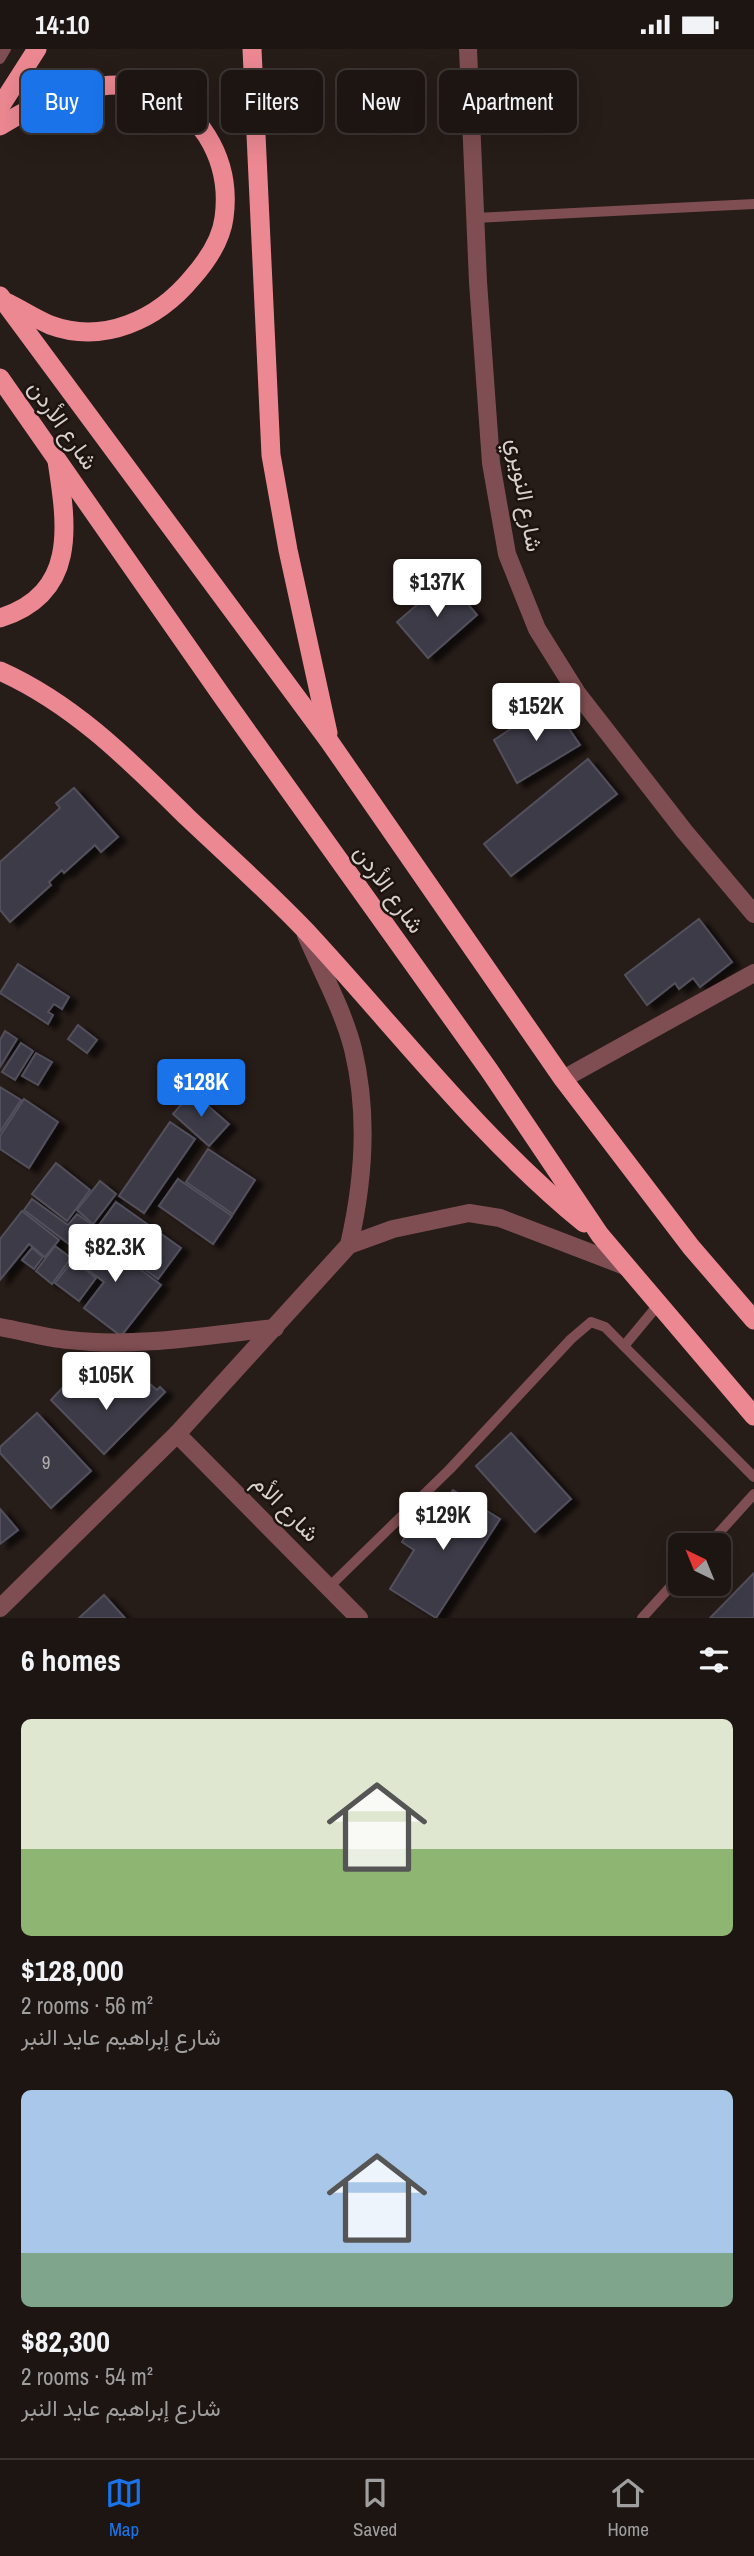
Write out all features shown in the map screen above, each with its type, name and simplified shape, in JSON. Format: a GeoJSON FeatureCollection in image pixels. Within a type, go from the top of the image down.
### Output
{"type":"FeatureCollection","features":[{"type":"Feature","properties":{"kind":"highway"},"geometry":{"type":"LineString","coordinates":[[0,107],[37,49]]}},
{"type":"Feature","properties":{"kind":"highway"},"geometry":{"type":"LineString","coordinates":[[252,49],[271,456],[329,741]]}},
{"type":"Feature","properties":{"kind":"highway"},"geometry":{"type":"LineString","coordinates":[[0,126],[55,96],[114,85],[147,88],[174,101],[199,124],[215,149],[225,197],[220,232],[202,267],[178,296],[145,319],[108,330],[69,330],[50,325],[1,298]]}},
{"type":"Feature","properties":{"kind":"highway","name":"شارع الأردن"},"geometry":{"type":"LineString","coordinates":[[1,298],[329,741],[563,1079],[691,1247],[754,1320]]}},
{"type":"Feature","properties":{"kind":"highway","name":"شارع الأردن"},"geometry":{"type":"LineString","coordinates":[[0,378],[224,699],[489,1070],[600,1235],[754,1416]]}},
{"type":"Feature","properties":{"kind":"highway"},"geometry":{"type":"LineString","coordinates":[[0,618],[34,602],[52,583],[62,559],[64,507],[56,457]]}},
{"type":"Feature","properties":{"kind":"highway"},"geometry":{"type":"LineString","coordinates":[[0,671],[66,708],[99,733],[303,929],[506,1153],[543,1189],[600,1235]]}},
{"type":"Feature","properties":{"kind":"street","name":"شارع النويري"},"geometry":{"type":"LineString","coordinates":[[468,49],[475,218],[491,463],[507,555],[537,629],[577,693],[685,832],[754,914]]}},
{"type":"Feature","properties":{"kind":"street"},"geometry":{"type":"LineString","coordinates":[[303,929],[353,1048],[363,1104],[364,1162],[349,1245]]}},
{"type":"Feature","properties":{"kind":"street"},"geometry":{"type":"LineString","coordinates":[[563,1079],[754,973]]}},
{"type":"Feature","properties":{"kind":"street"},"geometry":{"type":"LineString","coordinates":[[0,1608],[177,1434],[349,1245],[393,1229],[469,1213],[500,1218],[625,1266]]}},
{"type":"Feature","properties":{"kind":"street"},"geometry":{"type":"LineString","coordinates":[[0,1327],[70,1341],[104,1342],[178,1339],[275,1328]]}},
{"type":"Feature","properties":{"kind":"street","name":"شارع الأم"},"geometry":{"type":"LineString","coordinates":[[177,1434],[359,1618]]}},
{"type":"Feature","properties":{"kind":"lane"},"geometry":{"type":"LineString","coordinates":[[0,59],[6,49]]}},
{"type":"Feature","properties":{"kind":"lane"},"geometry":{"type":"LineString","coordinates":[[475,218],[754,204]]}},
{"type":"Feature","properties":{"kind":"lane"},"geometry":{"type":"LineString","coordinates":[[624,1346],[658,1305]]}},
{"type":"Feature","properties":{"kind":"lane"},"geometry":{"type":"LineString","coordinates":[[329,1587],[450,1469],[591,1322],[605,1327],[754,1477]]}},
{"type":"Feature","properties":{"kind":"lane"},"geometry":{"type":"LineString","coordinates":[[719,1533],[754,1494]]}},
{"type":"Feature","properties":{"kind":"lane"},"geometry":{"type":"LineString","coordinates":[[642,1618],[668,1589]]}},
{"type":"Feature","properties":{"kind":"building"},"geometry":{"type":"Polygon","coordinates":[[[447,579],[477,615],[428,658],[397,622],[447,579]]]}},
{"type":"Feature","properties":{"kind":"building"},"geometry":{"type":"Polygon","coordinates":[[[551,702],[580,745],[517,783],[494,740],[551,702]]]}},
{"type":"Feature","properties":{"kind":"building"},"geometry":{"type":"Polygon","coordinates":[[[588,759],[617,794],[511,876],[484,844],[588,759]]]}},
{"type":"Feature","properties":{"kind":"building"},"geometry":{"type":"Polygon","coordinates":[[[74,788],[118,837],[101,852],[95,845],[64,873],[62,870],[49,882],[51,885],[10,922],[0,910],[0,862],[60,808],[56,803],[74,788]]]}},
{"type":"Feature","properties":{"kind":"building"},"geometry":{"type":"Polygon","coordinates":[[[699,919],[732,962],[700,987],[693,978],[679,989],[675,983],[647,1005],[625,975],[699,919]]]}},
{"type":"Feature","properties":{"kind":"building"},"geometry":{"type":"Polygon","coordinates":[[[18,964],[69,997],[62,1009],[54,1004],[48,1012],[53,1015],[48,1024],[0,993],[18,964]]]}},
{"type":"Feature","properties":{"kind":"building"},"geometry":{"type":"Polygon","coordinates":[[[78,1025],[97,1040],[87,1053],[68,1039],[78,1025]]]}},
{"type":"Feature","properties":{"kind":"building"},"geometry":{"type":"Polygon","coordinates":[[[5,1031],[17,1039],[0,1067],[0,1040],[5,1031]]]}},
{"type":"Feature","properties":{"kind":"building"},"geometry":{"type":"Polygon","coordinates":[[[21,1043],[33,1051],[15,1080],[2,1072],[21,1043]]]}},
{"type":"Feature","properties":{"kind":"building"},"geometry":{"type":"Polygon","coordinates":[[[36,1053],[52,1062],[38,1085],[22,1076],[36,1053]]]}},
{"type":"Feature","properties":{"kind":"building"},"geometry":{"type":"Polygon","coordinates":[[[0,1087],[21,1100],[0,1132],[0,1087]]]}},
{"type":"Feature","properties":{"kind":"building"},"geometry":{"type":"Polygon","coordinates":[[[192,1092],[229,1124],[209,1146],[173,1114],[192,1092]]]}},
{"type":"Feature","properties":{"kind":"building"},"geometry":{"type":"Polygon","coordinates":[[[24,1099],[58,1122],[29,1168],[0,1149],[0,1136],[24,1099]]]}},
{"type":"Feature","properties":{"kind":"building"},"geometry":{"type":"Polygon","coordinates":[[[170,1122],[195,1139],[144,1213],[119,1196],[170,1122]]]}},
{"type":"Feature","properties":{"kind":"building"},"geometry":{"type":"Polygon","coordinates":[[[208,1149],[255,1180],[233,1214],[186,1182],[208,1149]]]}},
{"type":"Feature","properties":{"kind":"building"},"geometry":{"type":"Polygon","coordinates":[[[56,1163],[90,1190],[67,1221],[32,1194],[56,1163]]]}},
{"type":"Feature","properties":{"kind":"building"},"geometry":{"type":"Polygon","coordinates":[[[178,1179],[232,1216],[213,1244],[159,1206],[178,1179]]]}},
{"type":"Feature","properties":{"kind":"building"},"geometry":{"type":"Polygon","coordinates":[[[100,1181],[116,1194],[93,1224],[77,1210],[100,1181]]]}},
{"type":"Feature","properties":{"kind":"building"},"geometry":{"type":"Polygon","coordinates":[[[32,1199],[68,1225],[77,1214],[91,1224],[73,1247],[24,1210],[32,1199]]]}},
{"type":"Feature","properties":{"kind":"building"},"geometry":{"type":"Polygon","coordinates":[[[116,1202],[181,1248],[158,1279],[94,1232],[116,1202]]]}},
{"type":"Feature","properties":{"kind":"building"},"geometry":{"type":"Polygon","coordinates":[[[22,1211],[59,1240],[45,1257],[29,1244],[0,1280],[0,1239],[22,1211]]]}},
{"type":"Feature","properties":{"kind":"building"},"geometry":{"type":"Polygon","coordinates":[[[90,1231],[161,1285],[121,1336],[84,1308],[104,1282],[71,1257],[90,1231]]]}},
{"type":"Feature","properties":{"kind":"building"},"geometry":{"type":"Polygon","coordinates":[[[55,1246],[71,1258],[52,1284],[36,1271],[55,1246]]]}},
{"type":"Feature","properties":{"kind":"building"},"geometry":{"type":"Polygon","coordinates":[[[32,1248],[43,1257],[34,1269],[22,1260],[32,1248]]]}},
{"type":"Feature","properties":{"kind":"building"},"geometry":{"type":"Polygon","coordinates":[[[73,1260],[96,1278],[79,1301],[55,1283],[73,1260]]]}},
{"type":"Feature","properties":{"kind":"building"},"geometry":{"type":"Polygon","coordinates":[[[66,1384],[75,1393],[80,1389],[86,1395],[92,1389],[100,1397],[107,1390],[111,1395],[119,1388],[123,1392],[128,1387],[133,1392],[139,1386],[144,1390],[150,1384],[165,1392],[104,1454],[51,1400],[66,1384]]]}},
{"type":"Feature","properties":{"kind":"building"},"geometry":{"type":"Polygon","coordinates":[[[37,1413],[91,1471],[51,1508],[0,1453],[0,1447],[37,1413]]]}},
{"type":"Feature","properties":{"kind":"building"},"geometry":{"type":"Polygon","coordinates":[[[511,1433],[571,1499],[535,1532],[476,1466],[511,1433]]]}},
{"type":"Feature","properties":{"kind":"building"},"geometry":{"type":"Polygon","coordinates":[[[453,1490],[500,1519],[436,1618],[390,1589],[414,1550],[402,1542],[418,1516],[431,1524],[453,1490]]]}},
{"type":"Feature","properties":{"kind":"building"},"geometry":{"type":"Polygon","coordinates":[[[0,1509],[18,1530],[0,1544],[0,1509]]]}},
{"type":"Feature","properties":{"kind":"building"},"geometry":{"type":"Polygon","coordinates":[[[754,1573],[754,1618],[710,1618],[732,1596],[754,1573]]]}},
{"type":"Feature","properties":{"kind":"building"},"geometry":{"type":"Polygon","coordinates":[[[104,1595],[125,1618],[79,1618],[104,1595]]]}}]}
